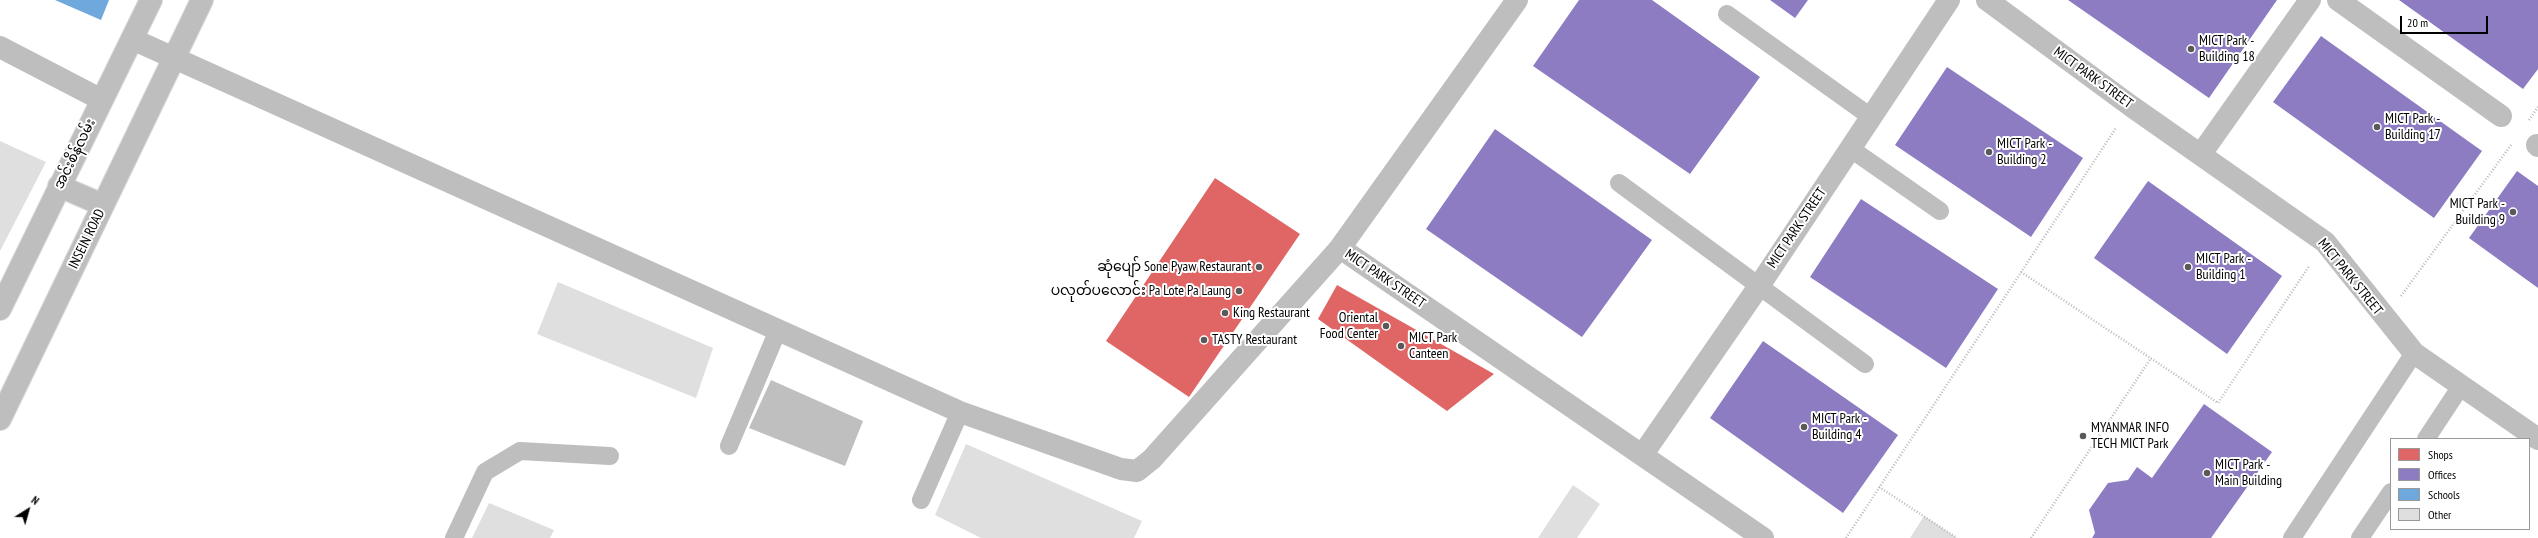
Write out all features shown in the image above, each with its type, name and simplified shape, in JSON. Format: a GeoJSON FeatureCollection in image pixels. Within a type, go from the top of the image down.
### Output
{"type":"FeatureCollection","features":[{"type":"Feature","properties":{"kind":"street","name":"အင်းစိန်လမ်း"},"geometry":{"type":"LineString","coordinates":[[0,309],[151,0]]}},
{"type":"Feature","properties":{"kind":"street","name":"INSEIN ROAD"},"geometry":{"type":"LineString","coordinates":[[0,419],[202,0]]}},
{"type":"Feature","properties":{"kind":"street"},"geometry":{"type":"LineString","coordinates":[[1340,248],[1517,0]]}},
{"type":"Feature","properties":{"kind":"street","name":"MICT PARK STREET"},"geometry":{"type":"LineString","coordinates":[[1643,454],[1759,286],[1949,0]]}},
{"type":"Feature","properties":{"kind":"street","name":"MICT PARK STREET"},"geometry":{"type":"LineString","coordinates":[[1988,0],[2131,106],[2325,242],[2384,318],[2414,353],[2538,438]]}},
{"type":"Feature","properties":{"kind":"street"},"geometry":{"type":"LineString","coordinates":[[2201,154],[2310,0]]}},
{"type":"Feature","properties":{"kind":"street"},"geometry":{"type":"LineString","coordinates":[[2338,0],[2501,116]]}},
{"type":"Feature","properties":{"kind":"street","name":"MICT PARK STREET"},"geometry":{"type":"LineString","coordinates":[[132,39],[173,59],[960,412],[1121,469],[1137,471],[1152,459],[1340,248],[1643,454],[1763,538]]}},
{"type":"Feature","properties":{"kind":"street"},"geometry":{"type":"LineString","coordinates":[[0,47],[102,100]]}},
{"type":"Feature","properties":{"kind":"street"},"geometry":{"type":"LineString","coordinates":[[59,186],[103,205]]}},
{"type":"Feature","properties":{"kind":"lane"},"geometry":{"type":"LineString","coordinates":[[1727,14],[1871,117]]}},
{"type":"Feature","properties":{"kind":"lane"},"geometry":{"type":"LineString","coordinates":[[1851,148],[1940,211]]}},
{"type":"Feature","properties":{"kind":"lane"},"geometry":{"type":"LineString","coordinates":[[1619,183],[1865,364]]}},
{"type":"Feature","properties":{"kind":"lane"},"geometry":{"type":"LineString","coordinates":[[729,446],[778,330]]}},
{"type":"Feature","properties":{"kind":"lane"},"geometry":{"type":"LineString","coordinates":[[2292,538],[2414,353]]}},
{"type":"Feature","properties":{"kind":"lane"},"geometry":{"type":"LineString","coordinates":[[2427,438],[2461,386]]}},
{"type":"Feature","properties":{"kind":"lane"},"geometry":{"type":"LineString","coordinates":[[921,500],[960,412]]}},
{"type":"Feature","properties":{"kind":"lane"},"geometry":{"type":"LineString","coordinates":[[454,538],[485,472],[520,451],[610,456]]}},
{"type":"Feature","properties":{"kind":"lane"},"geometry":{"type":"LineString","coordinates":[[2360,538],[2390,493]]}},
{"type":"Feature","properties":{"kind":"path"},"geometry":{"type":"LineString","coordinates":[[1846,538],[2131,106]]}},
{"type":"Feature","properties":{"kind":"path"},"geometry":{"type":"LineString","coordinates":[[2524,126],[2538,107]]}},
{"type":"Feature","properties":{"kind":"path"},"geometry":{"type":"LineString","coordinates":[[2384,318],[2515,139]]}},
{"type":"Feature","properties":{"kind":"path"},"geometry":{"type":"LineString","coordinates":[[2022,272],[2218,403],[2325,242]]}},
{"type":"Feature","properties":{"kind":"path"},"geometry":{"type":"LineString","coordinates":[[2031,538],[2151,358]]}},
{"type":"Feature","properties":{"kind":"path"},"geometry":{"type":"LineString","coordinates":[[1879,487],[1957,538]]}},
{"type":"Feature","properties":{"kind":"shaded area"},"geometry":{"type":"Polygon","coordinates":[[[771,380],[863,421],[845,466],[749,428],[771,380]]]}},
{"type":"Feature","properties":{"kind":"building: Shops"},"geometry":{"type":"Polygon","coordinates":[[[1215,178],[1300,234],[1189,397],[1106,341],[1215,178]]]}},
{"type":"Feature","properties":{"kind":"building: Shops","name":"MICT Park Canteen"},"geometry":{"type":"Polygon","coordinates":[[[1337,285],[1494,374],[1447,411],[1318,319],[1337,285]]]}},
{"type":"Feature","properties":{"kind":"building: Offices"},"geometry":{"type":"Polygon","coordinates":[[[1579,0],[1652,0],[1760,77],[1690,174],[1533,66],[1579,0]]]}},
{"type":"Feature","properties":{"kind":"building: Offices"},"geometry":{"type":"Polygon","coordinates":[[[1770,0],[1808,0],[1795,18],[1770,0]]]}},
{"type":"Feature","properties":{"kind":"building: Offices","name":"MICT Park - Building 18"},"geometry":{"type":"Polygon","coordinates":[[[2068,0],[2277,0],[2209,98],[2068,0]]]}},
{"type":"Feature","properties":{"kind":"building: Offices"},"geometry":{"type":"Polygon","coordinates":[[[2399,0],[2538,0],[2538,69],[2523,89],[2399,0]]]}},
{"type":"Feature","properties":{"kind":"building: Offices","name":"MICT Park - Building 17"},"geometry":{"type":"Polygon","coordinates":[[[2321,36],[2482,151],[2434,218],[2273,102],[2321,36]]]}},
{"type":"Feature","properties":{"kind":"building: Offices","name":"MICT Park - Building 2"},"geometry":{"type":"Polygon","coordinates":[[[1947,67],[2083,158],[2031,237],[1895,145],[1947,67]]]}},
{"type":"Feature","properties":{"kind":"building: Offices"},"geometry":{"type":"Polygon","coordinates":[[[1495,129],[1652,240],[1582,337],[1426,229],[1495,129]]]}},
{"type":"Feature","properties":{"kind":"building: Offices","name":"MICT Park - Building 9"},"geometry":{"type":"Polygon","coordinates":[[[2517,171],[2538,186],[2538,288],[2469,238],[2517,171]]]}},
{"type":"Feature","properties":{"kind":"building: Offices","name":"MICT Park - Building 1"},"geometry":{"type":"Polygon","coordinates":[[[2148,181],[2282,276],[2227,354],[2094,258],[2148,181]]]}},
{"type":"Feature","properties":{"kind":"building: Offices"},"geometry":{"type":"Polygon","coordinates":[[[1861,199],[1998,289],[1946,368],[1810,277],[1861,199]]]}},
{"type":"Feature","properties":{"kind":"building: Offices","name":"MICT Park - Building 4"},"geometry":{"type":"Polygon","coordinates":[[[1763,341],[1898,435],[1843,513],[1710,418],[1763,341]]]}},
{"type":"Feature","properties":{"kind":"building: Offices","name":"MICT Park - Main Building"},"geometry":{"type":"Polygon","coordinates":[[[2204,404],[2272,452],[2211,538],[2092,538],[2095,533],[2089,510],[2108,483],[2128,480],[2137,467],[2152,478],[2204,404]]]}},
{"type":"Feature","properties":{"kind":"building: Schools"},"geometry":{"type":"Polygon","coordinates":[[[55,0],[109,0],[101,20],[55,0]]]}},
{"type":"Feature","properties":{"kind":"building: Other"},"geometry":{"type":"Polygon","coordinates":[[[0,141],[46,162],[0,251],[0,141]]]}},
{"type":"Feature","properties":{"kind":"building: Other"},"geometry":{"type":"Polygon","coordinates":[[[558,282],[713,348],[696,398],[537,334],[558,282]]]}},
{"type":"Feature","properties":{"kind":"building: Other"},"geometry":{"type":"Polygon","coordinates":[[[966,444],[1142,521],[1134,538],[981,538],[935,515],[966,444]]]}},
{"type":"Feature","properties":{"kind":"building: Other"},"geometry":{"type":"Polygon","coordinates":[[[1573,485],[1600,504],[1577,538],[1538,538],[1573,485]]]}},
{"type":"Feature","properties":{"kind":"building: Other"},"geometry":{"type":"Polygon","coordinates":[[[489,503],[554,530],[550,538],[472,538],[489,503]]]}},
{"type":"Feature","properties":{"kind":"building: Other"},"geometry":{"type":"Polygon","coordinates":[[[1924,516],[1957,538],[1910,538],[1924,516]]]}},
{"type":"Feature","properties":{"kind":"place","name":"MICT Park - Building 18"},"geometry":{"type":"Point","coordinates":[2191,49]}},
{"type":"Feature","properties":{"kind":"place","name":"MICT Park - Building 17"},"geometry":{"type":"Point","coordinates":[2377,127]}},
{"type":"Feature","properties":{"kind":"place","name":"MICT Park - Building 2"},"geometry":{"type":"Point","coordinates":[1989,152]}},
{"type":"Feature","properties":{"kind":"place","name":"MICT Park - Building 9"},"geometry":{"type":"Point","coordinates":[2513,212]}},
{"type":"Feature","properties":{"kind":"place","name":"ဆုံပျော် Sone Pyaw Restaurant"},"geometry":{"type":"Point","coordinates":[1259,267]}},
{"type":"Feature","properties":{"kind":"place","name":"MICT Park - Building 1"},"geometry":{"type":"Point","coordinates":[2188,267]}},
{"type":"Feature","properties":{"kind":"place","name":"ပလုတ်ပလောင်း Pa Lote Pa Laung"},"geometry":{"type":"Point","coordinates":[1239,291]}},
{"type":"Feature","properties":{"kind":"place","name":"King Restaurant"},"geometry":{"type":"Point","coordinates":[1225,313]}},
{"type":"Feature","properties":{"kind":"place","name":"Oriental Food Center"},"geometry":{"type":"Point","coordinates":[1386,326]}},
{"type":"Feature","properties":{"kind":"place","name":"TASTY Restaurant"},"geometry":{"type":"Point","coordinates":[1204,340]}},
{"type":"Feature","properties":{"kind":"place","name":"MICT Park Canteen"},"geometry":{"type":"Point","coordinates":[1401,346]}},
{"type":"Feature","properties":{"kind":"place","name":"MICT Park - Building 4"},"geometry":{"type":"Point","coordinates":[1804,427]}},
{"type":"Feature","properties":{"kind":"place","name":"MYANMAR INFO TECH MICT Park"},"geometry":{"type":"Point","coordinates":[2083,436]}},
{"type":"Feature","properties":{"kind":"place","name":"MICT Park - Main Building"},"geometry":{"type":"Point","coordinates":[2207,473]}}]}
